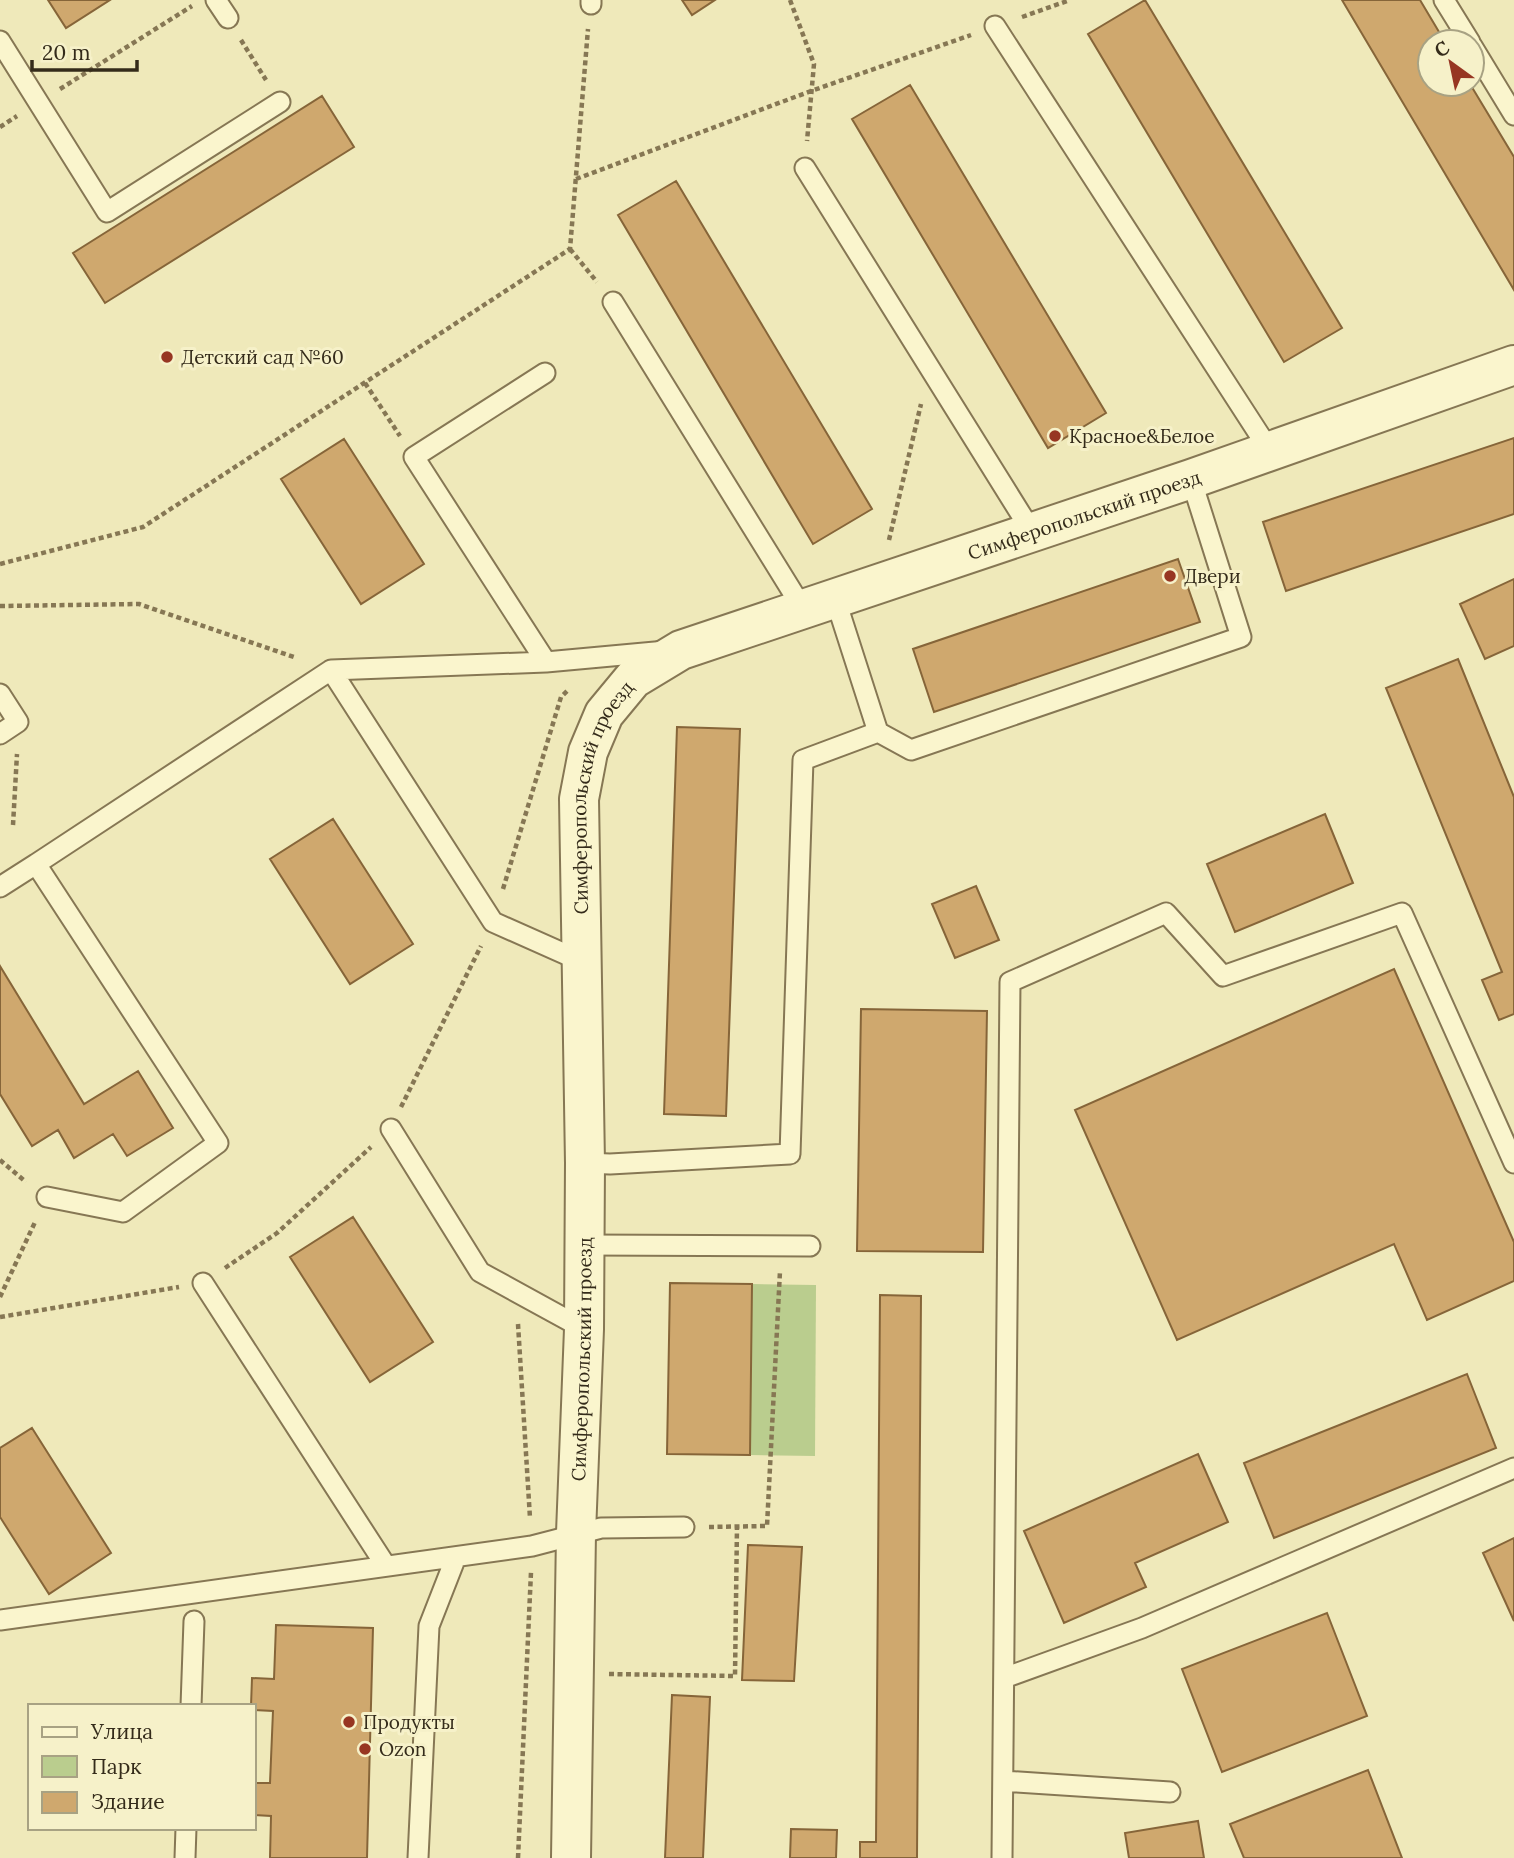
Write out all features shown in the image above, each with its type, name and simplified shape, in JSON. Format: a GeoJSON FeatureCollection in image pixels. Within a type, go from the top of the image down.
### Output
{"type":"FeatureCollection","features":[{"type":"Feature","properties":{"kind":"street","name":"Симферопольский проезд"},"geometry":{"type":"LineString","coordinates":[[571,1858],[576,1533],[585,1245],[579,799],[588,752],[604,714],[633,679],[681,650],[1191,479],[1514,365]]}},
{"type":"Feature","properties":{"kind":"lane"},"geometry":{"type":"LineString","coordinates":[[216,0],[228,18]]}},
{"type":"Feature","properties":{"kind":"lane"},"geometry":{"type":"LineString","coordinates":[[1444,0],[1461,28]]}},
{"type":"Feature","properties":{"kind":"lane"},"geometry":{"type":"LineString","coordinates":[[995,26],[1270,451]]}},
{"type":"Feature","properties":{"kind":"lane"},"geometry":{"type":"LineString","coordinates":[[0,41],[107,212],[280,102]]}},
{"type":"Feature","properties":{"kind":"lane"},"geometry":{"type":"LineString","coordinates":[[1486,69],[1514,116]]}},
{"type":"Feature","properties":{"kind":"lane"},"geometry":{"type":"LineString","coordinates":[[805,168],[1031,532]]}},
{"type":"Feature","properties":{"kind":"lane"},"geometry":{"type":"LineString","coordinates":[[613,302],[819,604],[878,732],[911,750],[1241,637],[1191,479]]}},
{"type":"Feature","properties":{"kind":"lane"},"geometry":{"type":"LineString","coordinates":[[545,373],[414,457],[546,662]]}},
{"type":"Feature","properties":{"kind":"lane"},"geometry":{"type":"LineString","coordinates":[[0,887],[331,670],[546,662],[681,650]]}},
{"type":"Feature","properties":{"kind":"lane"},"geometry":{"type":"LineString","coordinates":[[331,670],[493,922],[583,962]]}},
{"type":"Feature","properties":{"kind":"lane"},"geometry":{"type":"LineString","coordinates":[[0,694],[18,722],[0,734]]}},
{"type":"Feature","properties":{"kind":"lane"},"geometry":{"type":"LineString","coordinates":[[585,1163],[790,1154],[803,760],[878,732]]}},
{"type":"Feature","properties":{"kind":"lane"},"geometry":{"type":"LineString","coordinates":[[36,864],[218,1143],[123,1212],[47,1197]]}},
{"type":"Feature","properties":{"kind":"lane"},"geometry":{"type":"LineString","coordinates":[[1002,1858],[1010,982],[1166,914],[1223,976],[1402,913],[1514,1163]]}},
{"type":"Feature","properties":{"kind":"lane"},"geometry":{"type":"LineString","coordinates":[[391,1129],[480,1272],[584,1329]]}},
{"type":"Feature","properties":{"kind":"lane"},"geometry":{"type":"LineString","coordinates":[[585,1245],[810,1246]]}},
{"type":"Feature","properties":{"kind":"lane"},"geometry":{"type":"LineString","coordinates":[[202,1283],[386,1566]]}},
{"type":"Feature","properties":{"kind":"lane"},"geometry":{"type":"LineString","coordinates":[[1004,1678],[1142,1628],[1514,1468]]}},
{"type":"Feature","properties":{"kind":"lane"},"geometry":{"type":"LineString","coordinates":[[0,1620],[532,1546],[601,1528],[684,1527]]}},
{"type":"Feature","properties":{"kind":"lane"},"geometry":{"type":"LineString","coordinates":[[418,1858],[429,1626],[456,1557]]}},
{"type":"Feature","properties":{"kind":"lane"},"geometry":{"type":"LineString","coordinates":[[191,1704],[194,1621]]}},
{"type":"Feature","properties":{"kind":"lane"},"geometry":{"type":"LineString","coordinates":[[1003,1781],[1170,1792]]}},
{"type":"Feature","properties":{"kind":"lane"},"geometry":{"type":"LineString","coordinates":[[185,1858],[186,1830]]}},
{"type":"Feature","properties":{"kind":"path"},"geometry":{"type":"LineString","coordinates":[[0,127],[202,0]]}},
{"type":"Feature","properties":{"kind":"path"},"geometry":{"type":"LineString","coordinates":[[789,0],[814,64],[805,168]]}},
{"type":"Feature","properties":{"kind":"path"},"geometry":{"type":"LineString","coordinates":[[576,179],[811,91],[1070,0]]}},
{"type":"Feature","properties":{"kind":"path"},"geometry":{"type":"LineString","coordinates":[[591,2],[570,249],[613,302]]}},
{"type":"Feature","properties":{"kind":"path"},"geometry":{"type":"LineString","coordinates":[[228,18],[280,102]]}},
{"type":"Feature","properties":{"kind":"path"},"geometry":{"type":"LineString","coordinates":[[0,564],[143,527],[570,249]]}},
{"type":"Feature","properties":{"kind":"path"},"geometry":{"type":"LineString","coordinates":[[889,540],[930,369]]}},
{"type":"Feature","properties":{"kind":"path"},"geometry":{"type":"LineString","coordinates":[[365,383],[414,457]]}},
{"type":"Feature","properties":{"kind":"path"},"geometry":{"type":"LineString","coordinates":[[0,606],[139,604],[331,670]]}},
{"type":"Feature","properties":{"kind":"path"},"geometry":{"type":"LineString","coordinates":[[0,1317],[202,1283],[277,1233],[391,1129],[493,922],[561,697],[603,655]]}},
{"type":"Feature","properties":{"kind":"path"},"geometry":{"type":"LineString","coordinates":[[13,825],[18,722]]}},
{"type":"Feature","properties":{"kind":"path"},"geometry":{"type":"LineString","coordinates":[[0,1160],[47,1197],[0,1297]]}},
{"type":"Feature","properties":{"kind":"path"},"geometry":{"type":"LineString","coordinates":[[684,1527],[767,1526],[782,1246]]}},
{"type":"Feature","properties":{"kind":"path"},"geometry":{"type":"LineString","coordinates":[[597,1674],[735,1676],[737,1526]]}},
{"type":"Feature","properties":{"kind":"green space"},"geometry":{"type":"Polygon","coordinates":[[[752,1284],[816,1285],[815,1456],[750,1455],[752,1284]]]}},
{"type":"Feature","properties":{"kind":"building"},"geometry":{"type":"Polygon","coordinates":[[[48,0],[110,0],[66,28],[48,0]]]}},
{"type":"Feature","properties":{"kind":"building"},"geometry":{"type":"Polygon","coordinates":[[[682,0],[715,0],[692,15],[682,0]]]}},
{"type":"Feature","properties":{"kind":"building"},"geometry":{"type":"Polygon","coordinates":[[[1145,0],[1342,328],[1284,362],[1088,34],[1145,0]]]}},
{"type":"Feature","properties":{"kind":"building"},"geometry":{"type":"Polygon","coordinates":[[[1342,0],[1420,0],[1437,28],[1416,28],[1416,98],[1478,98],[1514,157],[1514,290],[1342,0]]]}},
{"type":"Feature","properties":{"kind":"building"},"geometry":{"type":"Polygon","coordinates":[[[910,85],[1106,413],[1048,448],[852,119],[910,85]]]}},
{"type":"Feature","properties":{"kind":"building"},"geometry":{"type":"Polygon","coordinates":[[[322,96],[354,147],[105,303],[73,253],[322,96]]]}},
{"type":"Feature","properties":{"kind":"building"},"geometry":{"type":"Polygon","coordinates":[[[676,181],[872,509],[813,544],[618,215],[676,181]]]}},
{"type":"Feature","properties":{"kind":"building"},"geometry":{"type":"Polygon","coordinates":[[[1514,438],[1514,514],[1286,591],[1263,522],[1514,438]]]}},
{"type":"Feature","properties":{"kind":"building"},"geometry":{"type":"Polygon","coordinates":[[[344,439],[424,564],[361,604],[281,479],[344,439]]]}},
{"type":"Feature","properties":{"kind":"building"},"geometry":{"type":"Polygon","coordinates":[[[1178,559],[1200,622],[934,712],[913,649],[1178,559]]]}},
{"type":"Feature","properties":{"kind":"building"},"geometry":{"type":"Polygon","coordinates":[[[1514,579],[1514,646],[1485,659],[1460,604],[1514,579]]]}},
{"type":"Feature","properties":{"kind":"building"},"geometry":{"type":"Polygon","coordinates":[[[1458,659],[1514,797],[1514,1014],[1499,1020],[1482,980],[1502,972],[1386,688],[1458,659]]]}},
{"type":"Feature","properties":{"kind":"building"},"geometry":{"type":"Polygon","coordinates":[[[677,727],[740,729],[726,1116],[664,1114],[677,727]]]}},
{"type":"Feature","properties":{"kind":"building"},"geometry":{"type":"Polygon","coordinates":[[[1325,814],[1353,883],[1235,932],[1207,864],[1325,814]]]}},
{"type":"Feature","properties":{"kind":"building"},"geometry":{"type":"Polygon","coordinates":[[[333,819],[413,944],[350,984],[270,859],[333,819]]]}},
{"type":"Feature","properties":{"kind":"building"},"geometry":{"type":"Polygon","coordinates":[[[976,886],[999,940],[955,958],[932,904],[976,886]]]}},
{"type":"Feature","properties":{"kind":"building"},"geometry":{"type":"Polygon","coordinates":[[[0,966],[84,1104],[138,1071],[173,1128],[127,1156],[113,1134],[74,1158],[58,1130],[32,1146],[0,1094],[0,966]]]}},
{"type":"Feature","properties":{"kind":"building"},"geometry":{"type":"Polygon","coordinates":[[[1394,969],[1514,1242],[1514,1281],[1427,1320],[1394,1244],[1177,1340],[1075,1110],[1394,969]]]}},
{"type":"Feature","properties":{"kind":"building"},"geometry":{"type":"Polygon","coordinates":[[[861,1009],[987,1011],[983,1252],[857,1251],[861,1009]]]}},
{"type":"Feature","properties":{"kind":"building"},"geometry":{"type":"Polygon","coordinates":[[[353,1217],[433,1342],[370,1382],[290,1257],[353,1217]]]}},
{"type":"Feature","properties":{"kind":"building"},"geometry":{"type":"Polygon","coordinates":[[[670,1283],[752,1284],[750,1455],[667,1454],[670,1283]]]}},
{"type":"Feature","properties":{"kind":"building"},"geometry":{"type":"Polygon","coordinates":[[[880,1295],[921,1296],[917,1858],[860,1858],[860,1842],[876,1842],[880,1295]]]}},
{"type":"Feature","properties":{"kind":"building"},"geometry":{"type":"Polygon","coordinates":[[[1467,1374],[1496,1448],[1274,1538],[1244,1463],[1467,1374]]]}},
{"type":"Feature","properties":{"kind":"building"},"geometry":{"type":"Polygon","coordinates":[[[32,1428],[111,1553],[49,1594],[0,1517],[0,1448],[32,1428]]]}},
{"type":"Feature","properties":{"kind":"building"},"geometry":{"type":"Polygon","coordinates":[[[1198,1454],[1228,1522],[1135,1563],[1146,1587],[1064,1623],[1024,1531],[1198,1454]]]}},
{"type":"Feature","properties":{"kind":"building"},"geometry":{"type":"Polygon","coordinates":[[[1514,1538],[1514,1621],[1483,1553],[1514,1538]]]}},
{"type":"Feature","properties":{"kind":"building"},"geometry":{"type":"Polygon","coordinates":[[[748,1545],[802,1547],[794,1681],[742,1680],[748,1545]]]}},
{"type":"Feature","properties":{"kind":"building"},"geometry":{"type":"Polygon","coordinates":[[[1327,1613],[1367,1716],[1222,1772],[1182,1669],[1327,1613]]]}},
{"type":"Feature","properties":{"kind":"building"},"geometry":{"type":"Polygon","coordinates":[[[276,1625],[373,1628],[367,1858],[270,1858],[271,1816],[256,1815],[256,1783],[270,1783],[273,1711],[256,1710],[256,1704],[251,1704],[252,1678],[274,1679],[276,1625]]]}},
{"type":"Feature","properties":{"kind":"building"},"geometry":{"type":"Polygon","coordinates":[[[672,1695],[710,1697],[703,1858],[665,1858],[672,1695]]]}},
{"type":"Feature","properties":{"kind":"building"},"geometry":{"type":"Polygon","coordinates":[[[1368,1770],[1402,1858],[1244,1858],[1230,1824],[1368,1770]]]}},
{"type":"Feature","properties":{"kind":"building"},"geometry":{"type":"Polygon","coordinates":[[[1198,1821],[1204,1858],[1129,1858],[1125,1833],[1198,1821]]]}},
{"type":"Feature","properties":{"kind":"building"},"geometry":{"type":"Polygon","coordinates":[[[791,1829],[837,1830],[836,1858],[790,1858],[791,1829]]]}},
{"type":"Feature","properties":{"kind":"place","name":"Детский сад №60"},"geometry":{"type":"Point","coordinates":[167,357]}},
{"type":"Feature","properties":{"kind":"place","name":"Красное&Белое"},"geometry":{"type":"Point","coordinates":[1055,436]}},
{"type":"Feature","properties":{"kind":"place","name":"Двери"},"geometry":{"type":"Point","coordinates":[1170,576]}},
{"type":"Feature","properties":{"kind":"place","name":"Продукты"},"geometry":{"type":"Point","coordinates":[349,1722]}},
{"type":"Feature","properties":{"kind":"place","name":"Ozon"},"geometry":{"type":"Point","coordinates":[365,1749]}}]}
